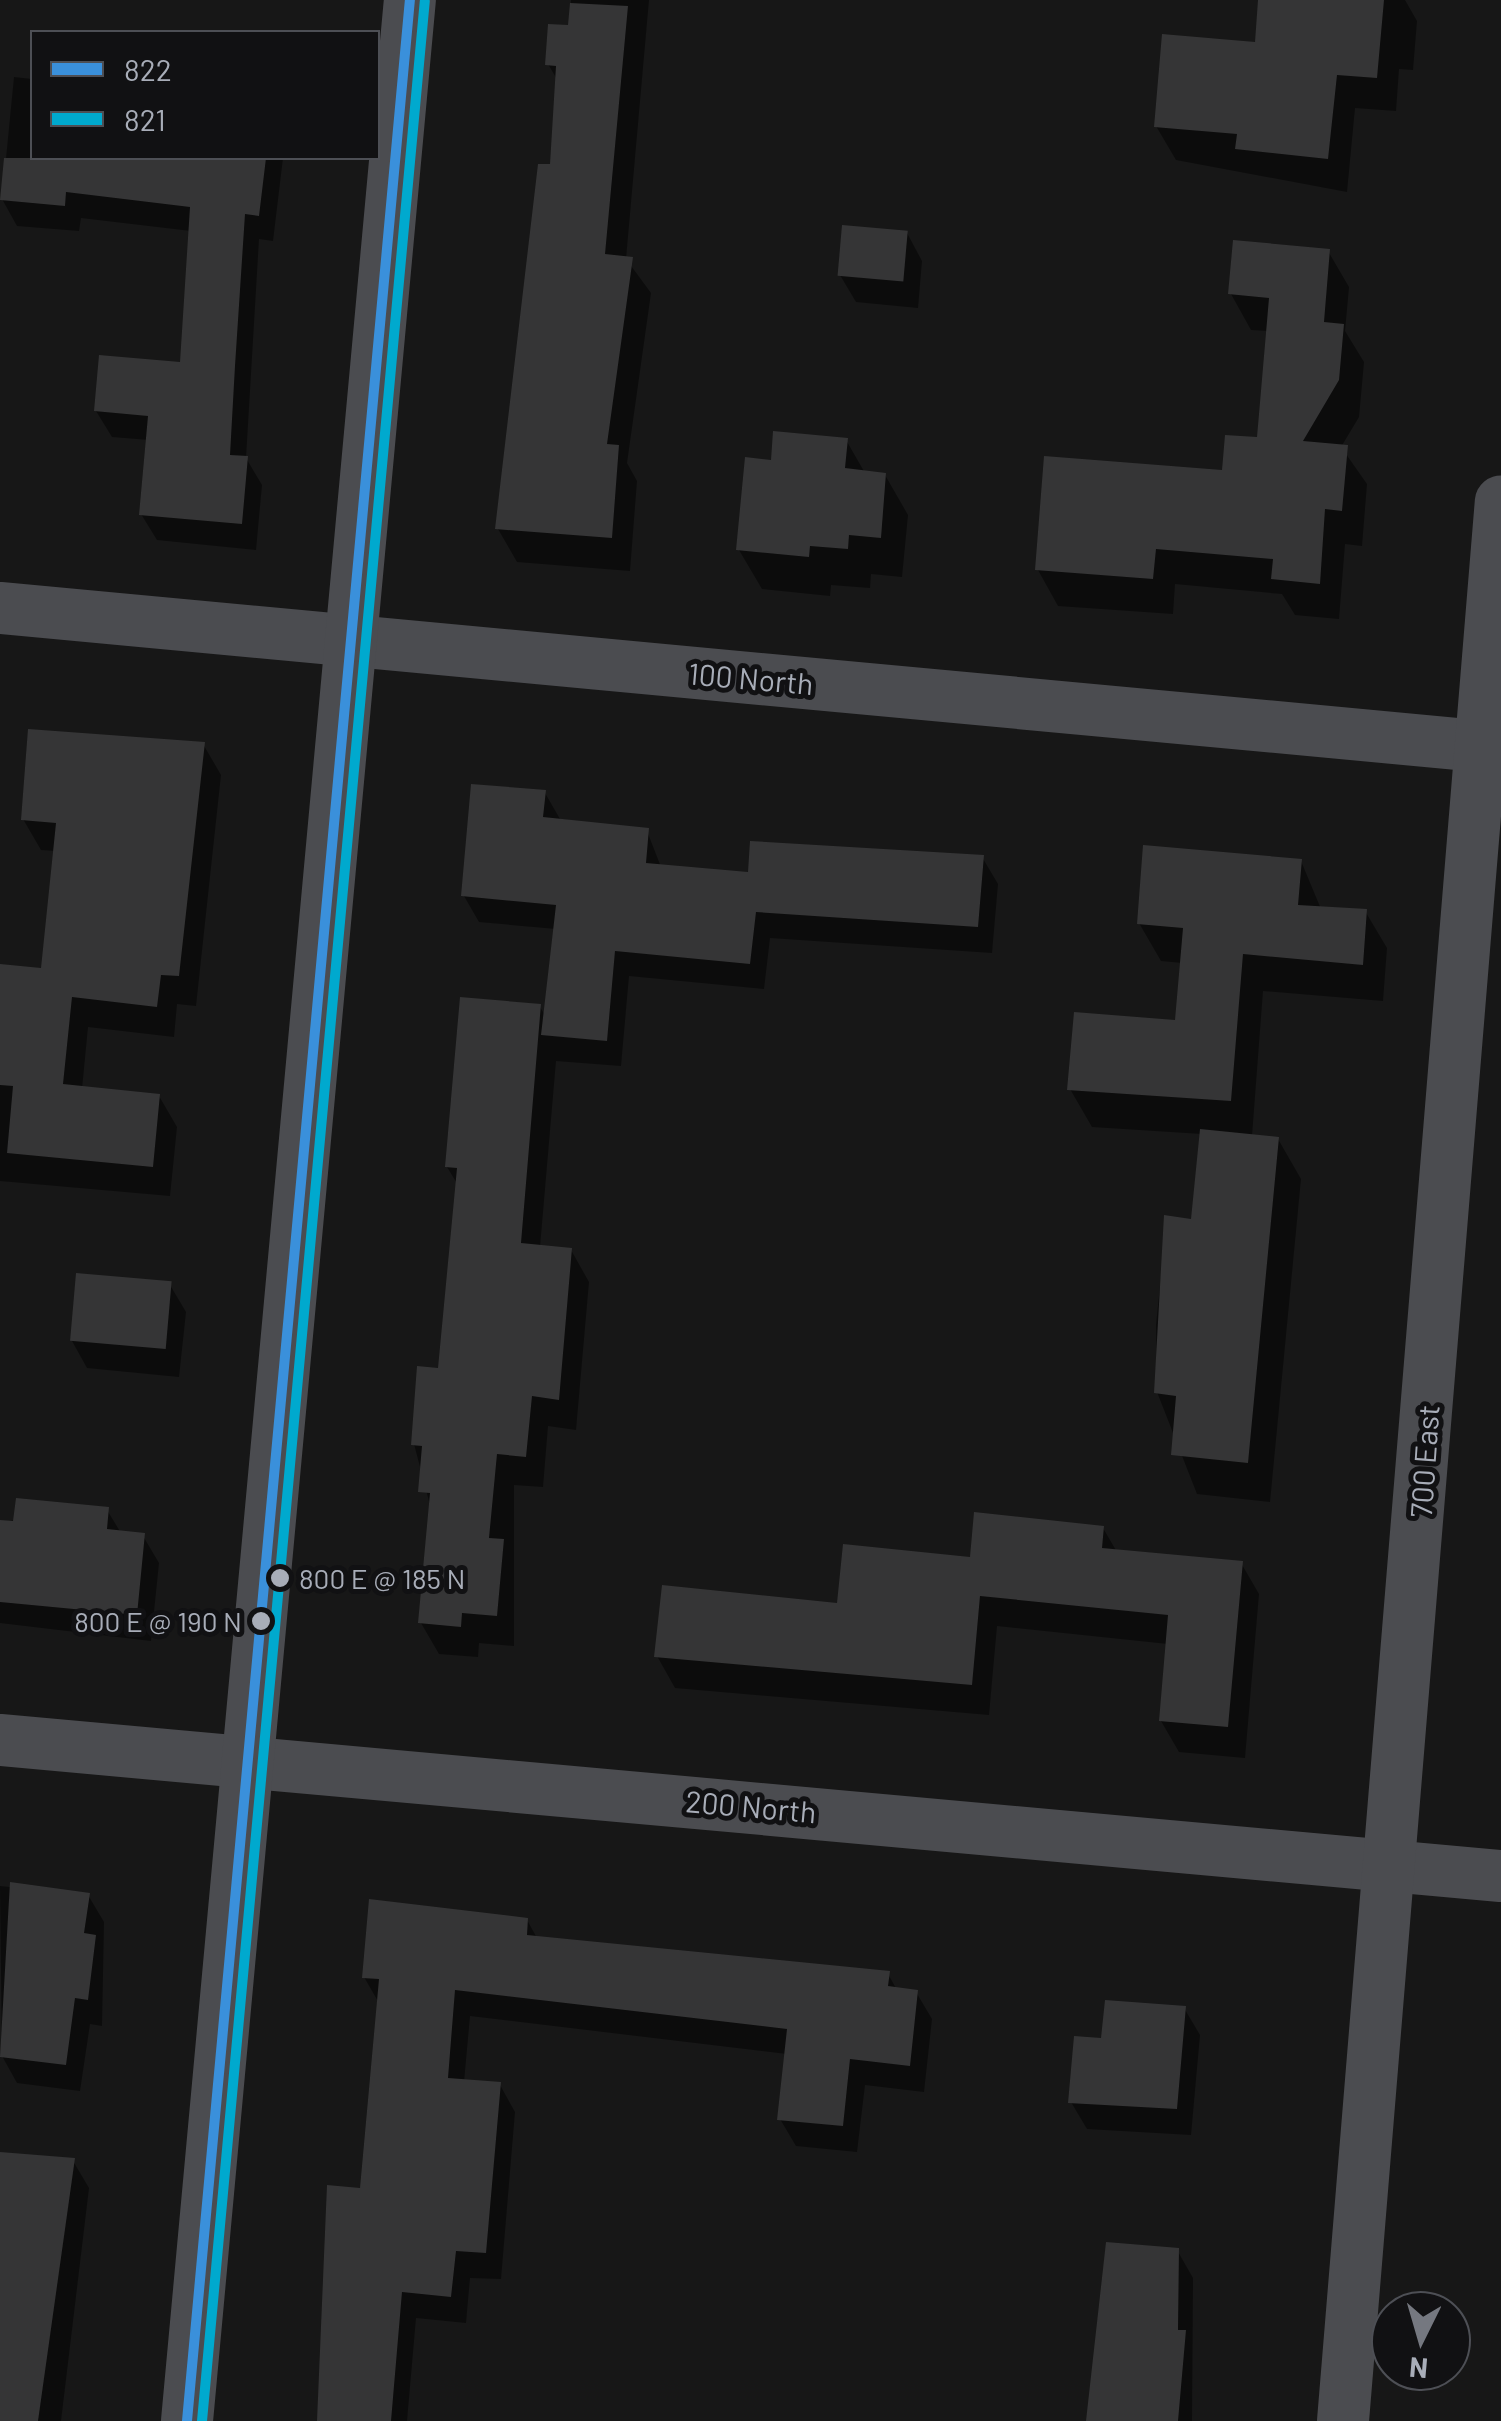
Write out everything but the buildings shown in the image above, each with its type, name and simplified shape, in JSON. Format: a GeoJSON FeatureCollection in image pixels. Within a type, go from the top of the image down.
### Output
{"type":"FeatureCollection","features":[{"type":"Feature","properties":{"kind":"street"},"geometry":{"type":"LineString","coordinates":[[187,2421],[354,642],[410,0]]}},
{"type":"Feature","properties":{"kind":"street","name":"700 East"},"geometry":{"type":"LineString","coordinates":[[1344,2421],[1489,747],[1501,500]]}},
{"type":"Feature","properties":{"kind":"street","name":"100 North"},"geometry":{"type":"LineString","coordinates":[[0,608],[1489,747]]}},
{"type":"Feature","properties":{"kind":"street","name":"200 North"},"geometry":{"type":"LineString","coordinates":[[0,1740],[1501,1876]]}},
{"type":"Feature","properties":{"kind":"transit line","name":"822"},"geometry":{"type":"LineString","coordinates":[[187,2421],[410,0]]}},
{"type":"Feature","properties":{"kind":"transit line","name":"821"},"geometry":{"type":"LineString","coordinates":[[202,2421],[425,1]]}},
{"type":"Feature","properties":{"kind":"place","name":"800 E @ 185 N"},"geometry":{"type":"Point","coordinates":[280,1578]}},
{"type":"Feature","properties":{"kind":"place","name":"800 E @ 190 N"},"geometry":{"type":"Point","coordinates":[261,1621]}}]}
